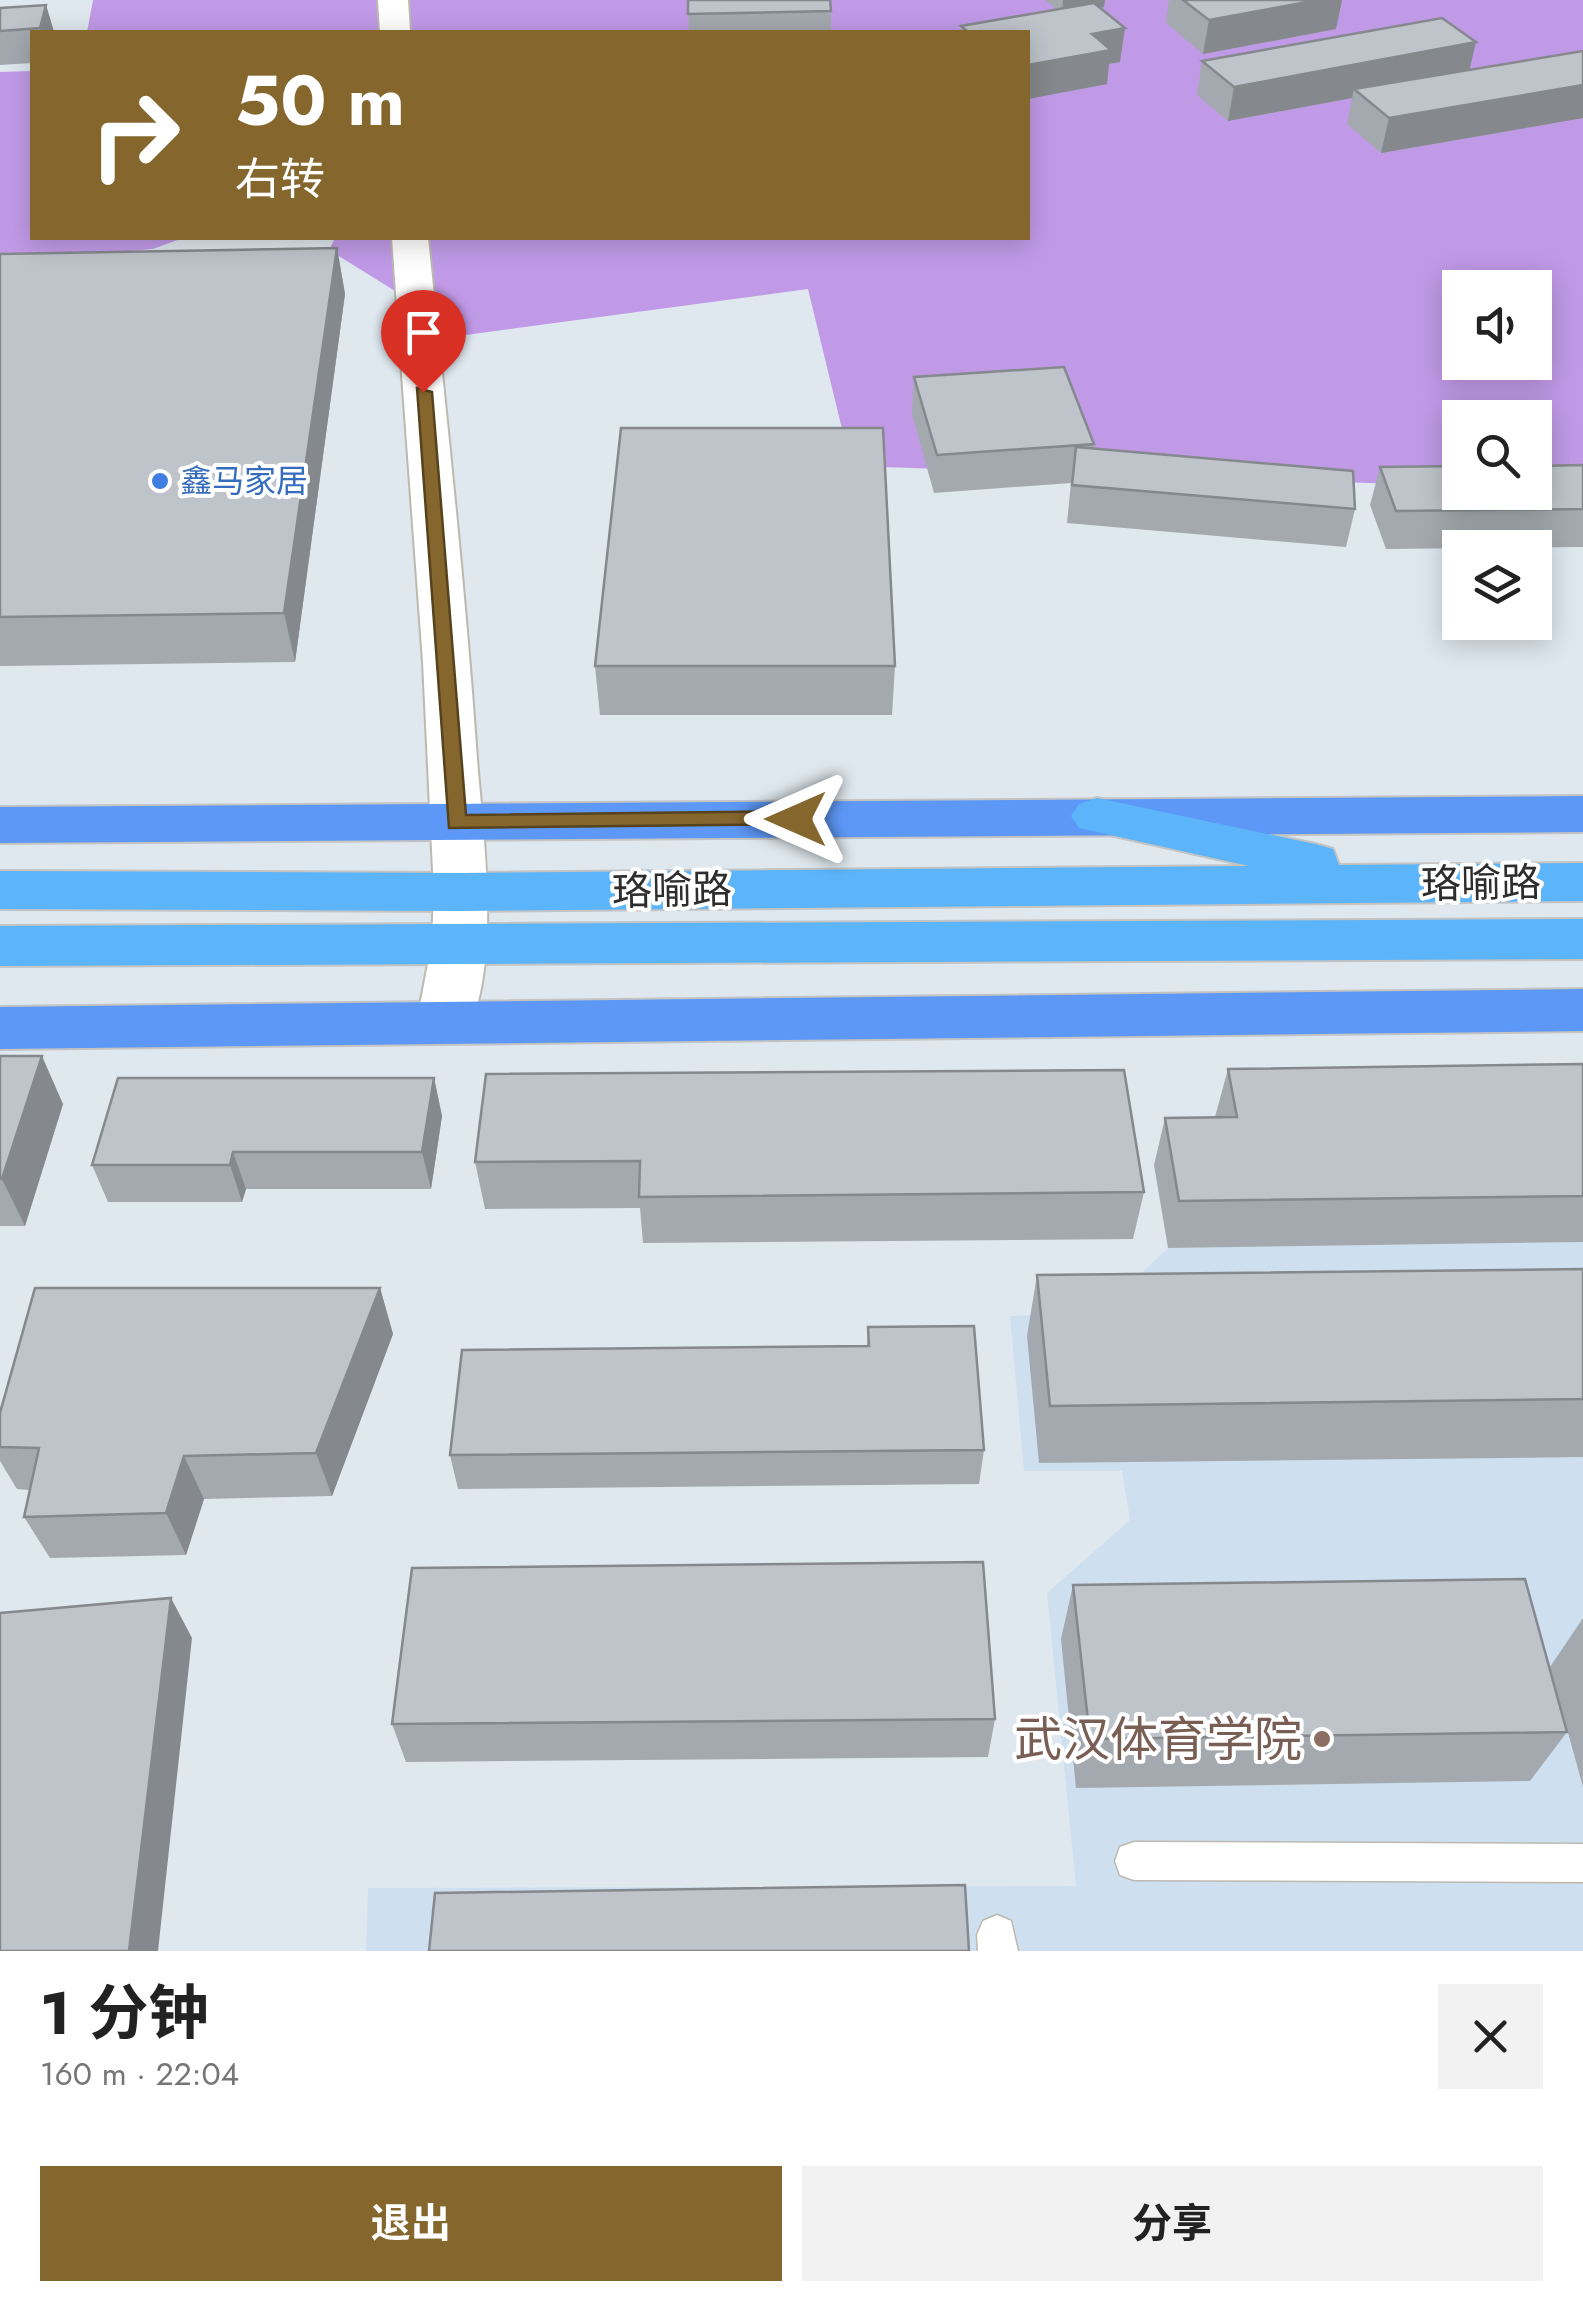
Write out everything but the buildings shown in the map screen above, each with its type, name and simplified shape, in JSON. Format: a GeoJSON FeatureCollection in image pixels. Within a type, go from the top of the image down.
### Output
{"type":"FeatureCollection","features":[{"type":"Feature","properties":{"kind":"highway"},"geometry":{"type":"LineString","coordinates":[[1096,816],[1416,883]]}},
{"type":"Feature","properties":{"kind":"highway","name":"珞喻路"},"geometry":{"type":"LineString","coordinates":[[0,946],[459,918],[1416,883],[1583,882]]}},
{"type":"Feature","properties":{"kind":"highway","name":"珞喻路"},"geometry":{"type":"LineString","coordinates":[[0,890],[459,918],[1583,939]]}},
{"type":"Feature","properties":{"kind":"main road"},"geometry":{"type":"LineString","coordinates":[[0,825],[1583,814]]}},
{"type":"Feature","properties":{"kind":"main road"},"geometry":{"type":"LineString","coordinates":[[0,1028],[1583,1010]]}},
{"type":"Feature","properties":{"kind":"street"},"geometry":{"type":"LineString","coordinates":[[393,0],[396,30]]}},
{"type":"Feature","properties":{"kind":"street"},"geometry":{"type":"LineString","coordinates":[[410,240],[447,662],[456,822],[459,918],[445,1021]]}},
{"type":"Feature","properties":{"kind":"lane"},"geometry":{"type":"LineString","coordinates":[[1134,1861],[1582,1867]]}},
{"type":"Feature","properties":{"kind":"shaded area"},"geometry":{"type":"Polygon","coordinates":[[[93,0],[1583,0],[1583,476],[1552,484],[1552,400],[1442,400],[1442,485],[851,466],[808,289],[466,335],[329,250],[334,240],[1030,240],[1030,30],[87,30],[93,0]]]}},
{"type":"Feature","properties":{"kind":"shaded area"},"geometry":{"type":"Polygon","coordinates":[[[30,71],[30,240],[178,240],[153,249],[0,263],[0,72],[30,71]]]}},
{"type":"Feature","properties":{"kind":"shaded area","name":"武汉体育学院"},"geometry":{"type":"Polygon","coordinates":[[[1583,1242],[1583,1951],[366,1951],[368,1888],[1076,1886],[1047,1593],[1130,1520],[1122,1471],[1024,1471],[1010,1316],[1038,1315],[1122,1292],[1168,1248],[1583,1242]]]}},
{"type":"Feature","properties":{"kind":"place","name":"鑫马家居"},"geometry":{"type":"Point","coordinates":[160,481]}},
{"type":"Feature","properties":{"kind":"place","name":"武汉体育学院"},"geometry":{"type":"Point","coordinates":[1322,1739]}},
{"type":"Feature","properties":{"kind":"route"},"geometry":{"type":"LineString","coordinates":[[423,392],[447,662],[456,822],[796,819]]}}]}
